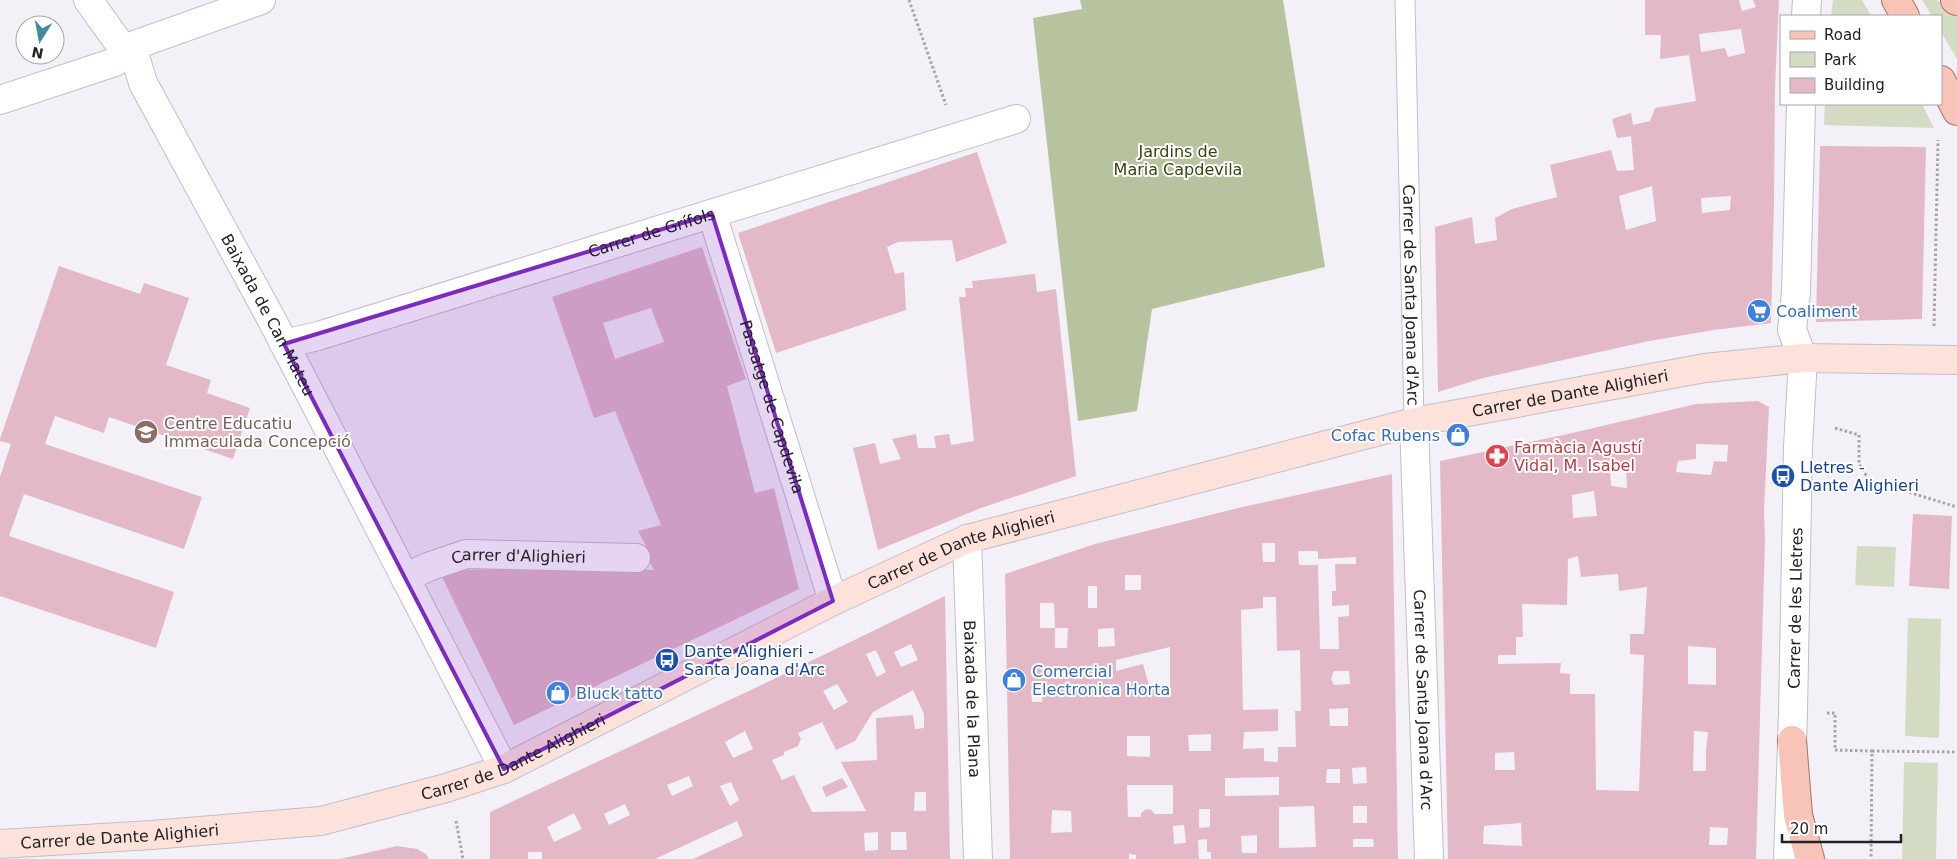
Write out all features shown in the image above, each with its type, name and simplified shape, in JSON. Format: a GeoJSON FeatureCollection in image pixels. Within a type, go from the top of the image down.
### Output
{"type":"FeatureCollection","features":[{"type":"Feature","properties":{"kind":"main road"},"geometry":{"type":"LineString","coordinates":[[1896,0],[1904,15]]}},
{"type":"Feature","properties":{"kind":"main road"},"geometry":{"type":"LineString","coordinates":[[1942,82],[1957,110]]}},
{"type":"Feature","properties":{"kind":"main road"},"geometry":{"type":"LineString","coordinates":[[1792,740],[1798,815],[1810,859]]}},
{"type":"Feature","properties":{"kind":"street","name":"Baixada de Can Mateu"},"geometry":{"type":"LineString","coordinates":[[88,0],[124,43],[143,83],[284,344],[504,769]]}},
{"type":"Feature","properties":{"kind":"street"},"geometry":{"type":"LineString","coordinates":[[0,100],[115,62],[124,43],[262,0]]}},
{"type":"Feature","properties":{"kind":"street"},"geometry":{"type":"LineString","coordinates":[[1806,15],[1807,0]]}},
{"type":"Feature","properties":{"kind":"street"},"geometry":{"type":"LineString","coordinates":[[1801,105],[1796,293],[1792,330],[1803,358]]}},
{"type":"Feature","properties":{"kind":"street","name":"Carrer de Grífols"},"geometry":{"type":"LineString","coordinates":[[284,344],[318,336],[1016,119]]}},
{"type":"Feature","properties":{"kind":"street","name":"Passatge de Capdevila"},"geometry":{"type":"LineString","coordinates":[[712,214],[833,601]]}},
{"type":"Feature","properties":{"kind":"street","name":"Carrer de Dante Alighieri"},"geometry":{"type":"LineString","coordinates":[[0,844],[152,835],[321,821],[446,788],[504,769],[833,601],[967,539],[1414,422],[1705,368],[1803,358],[1957,360]]}},
{"type":"Feature","properties":{"kind":"street","name":"Carrer de les Lletres"},"geometry":{"type":"LineString","coordinates":[[1788,859],[1798,447],[1803,358]]}},
{"type":"Feature","properties":{"kind":"street","name":"Carrer de Santa Joana d'Arc"},"geometry":{"type":"LineString","coordinates":[[1414,422],[1429,859]]}},
{"type":"Feature","properties":{"kind":"street","name":"Baixada de la Plana"},"geometry":{"type":"LineString","coordinates":[[967,539],[978,859]]}},
{"type":"Feature","properties":{"kind":"street","name":"Carrer d'Alighieri"},"geometry":{"type":"LineString","coordinates":[[405,578],[428,567],[466,554],[636,558]]}},
{"type":"Feature","properties":{"kind":"lane","name":"Carrer de Santa Joana d'Arc"},"geometry":{"type":"LineString","coordinates":[[1405,0],[1414,422]]}},
{"type":"Feature","properties":{"kind":"path"},"geometry":{"type":"LineString","coordinates":[[909,0],[946,106]]}},
{"type":"Feature","properties":{"kind":"path"},"geometry":{"type":"LineString","coordinates":[[1934,335],[1938,139]]}},
{"type":"Feature","properties":{"kind":"path"},"geometry":{"type":"LineString","coordinates":[[1832,427],[1859,435],[1859,464],[1869,480],[1957,506]]}},
{"type":"Feature","properties":{"kind":"path"},"geometry":{"type":"LineString","coordinates":[[1826,713],[1835,714],[1835,750],[1957,752]]}},
{"type":"Feature","properties":{"kind":"path"},"geometry":{"type":"LineString","coordinates":[[1870,859],[1872,751]]}},
{"type":"Feature","properties":{"kind":"path"},"geometry":{"type":"LineString","coordinates":[[456,820],[463,859]]}},
{"type":"Feature","properties":{"kind":"highlighted area"},"geometry":{"type":"Polygon","coordinates":[[[712,214],[833,601],[504,769],[284,344],[712,214]]]}},
{"type":"Feature","properties":{"kind":"green space","name":"Jardins de Maria Capdevila"},"geometry":{"type":"Polygon","coordinates":[[[1080,0],[1283,0],[1325,267],[1152,309],[1137,411],[1078,421],[1033,18],[1082,9],[1080,0]]]}},
{"type":"Feature","properties":{"kind":"green space"},"geometry":{"type":"Polygon","coordinates":[[[1833,0],[1862,0],[1870,15],[1831,15],[1833,0]]]}},
{"type":"Feature","properties":{"kind":"green space"},"geometry":{"type":"Polygon","coordinates":[[[1922,0],[1936,0],[1957,10],[1957,59],[1942,34],[1942,15],[1931,15],[1922,0]]]}},
{"type":"Feature","properties":{"kind":"green space"},"geometry":{"type":"Polygon","coordinates":[[[1825,105],[1922,105],[1934,128],[1824,125],[1825,105]]]}},
{"type":"Feature","properties":{"kind":"green space"},"geometry":{"type":"Polygon","coordinates":[[[1857,546],[1896,547],[1894,587],[1855,585],[1857,546]]]}},
{"type":"Feature","properties":{"kind":"green space"},"geometry":{"type":"Polygon","coordinates":[[[1908,618],[1941,619],[1939,738],[1905,736],[1908,618]]]}},
{"type":"Feature","properties":{"kind":"green space"},"geometry":{"type":"Polygon","coordinates":[[[1904,762],[1938,763],[1936,859],[1902,859],[1904,762]]]}},
{"type":"Feature","properties":{"kind":"building"},"geometry":{"type":"Polygon","coordinates":[[[1645,0],[1739,0],[1742,11],[1756,7],[1753,0],[1779,0],[1775,87],[1771,323],[1649,341],[1483,378],[1438,392],[1435,227],[1472,217],[1475,244],[1497,240],[1495,218],[1512,209],[1557,197],[1550,165],[1611,150],[1617,171],[1634,170],[1631,136],[1617,138],[1612,119],[1631,113],[1633,125],[1650,121],[1655,108],[1696,101],[1689,55],[1660,59],[1661,35],[1645,35],[1645,0]],[[1741,29],[1699,34],[1701,52],[1725,48],[1728,57],[1745,53],[1741,29]],[[1652,186],[1619,196],[1626,230],[1656,221],[1652,186]],[[1731,196],[1701,198],[1702,213],[1730,210],[1731,196]]]}},
{"type":"Feature","properties":{"kind":"building"},"geometry":{"type":"Polygon","coordinates":[[[1820,146],[1926,147],[1922,319],[1816,322],[1820,146]]]}},
{"type":"Feature","properties":{"kind":"building"},"geometry":{"type":"Polygon","coordinates":[[[977,152],[1007,243],[956,262],[952,240],[898,242],[887,247],[895,274],[904,272],[906,310],[776,353],[738,233],[977,152]]]}},
{"type":"Feature","properties":{"kind":"building"},"geometry":{"type":"Polygon","coordinates":[[[702,247],[746,379],[727,386],[755,493],[774,488],[799,589],[514,725],[442,577],[455,570],[555,568],[654,570],[641,545],[646,546],[638,531],[661,525],[615,411],[594,418],[552,297],[702,247]],[[651,308],[603,323],[615,359],[664,342],[651,308]]]}},
{"type":"Feature","properties":{"kind":"building"},"geometry":{"type":"Polygon","coordinates":[[[59,266],[140,294],[144,283],[189,298],[166,365],[211,380],[207,393],[250,408],[233,459],[109,417],[104,433],[55,416],[45,444],[202,497],[184,549],[24,494],[9,536],[174,592],[156,648],[0,596],[0,477],[11,444],[0,441],[0,439],[59,266]]]}},
{"type":"Feature","properties":{"kind":"building"},"geometry":{"type":"Polygon","coordinates":[[[1035,274],[1037,292],[1056,289],[1076,476],[981,508],[878,550],[853,448],[875,443],[880,464],[901,459],[892,439],[916,434],[918,448],[936,448],[934,436],[949,434],[951,445],[974,441],[959,297],[966,297],[965,288],[973,288],[972,281],[1035,274]]]}},
{"type":"Feature","properties":{"kind":"building"},"geometry":{"type":"Polygon","coordinates":[[[1758,401],[1769,407],[1764,510],[1765,540],[1756,859],[1448,859],[1440,461],[1696,404],[1758,401]],[[1696,444],[1696,459],[1678,461],[1676,472],[1711,475],[1714,461],[1727,462],[1728,445],[1696,444]],[[1626,468],[1610,469],[1611,486],[1627,488],[1626,468]],[[1594,491],[1572,495],[1573,518],[1597,516],[1594,491]],[[1578,556],[1568,559],[1567,605],[1522,604],[1523,637],[1516,637],[1516,655],[1498,655],[1498,664],[1561,663],[1560,673],[1570,674],[1570,694],[1595,694],[1596,790],[1639,791],[1644,655],[1630,654],[1630,634],[1644,634],[1647,587],[1619,591],[1618,574],[1581,577],[1578,556]],[[1688,646],[1688,684],[1716,685],[1716,648],[1688,646]],[[1694,731],[1693,771],[1706,771],[1708,732],[1694,731]],[[1514,752],[1495,753],[1495,770],[1515,770],[1514,752]],[[1521,823],[1484,826],[1483,844],[1522,846],[1521,823]],[[1710,827],[1709,845],[1727,845],[1728,828],[1710,827]]]}},
{"type":"Feature","properties":{"kind":"building"},"geometry":{"type":"Polygon","coordinates":[[[1392,474],[1398,859],[1211,859],[1211,852],[1207,852],[1207,839],[1198,840],[1199,859],[1136,859],[1136,855],[1129,854],[1129,859],[1010,859],[1005,574],[1095,544],[1238,508],[1392,474]],[[1262,543],[1263,562],[1275,562],[1275,543],[1262,543]],[[1298,551],[1299,565],[1318,565],[1320,649],[1339,649],[1338,617],[1349,616],[1349,605],[1332,606],[1332,591],[1336,591],[1335,564],[1356,564],[1356,557],[1318,559],[1318,551],[1298,551]],[[1125,575],[1125,590],[1141,590],[1141,575],[1125,575]],[[1088,586],[1088,608],[1097,608],[1097,586],[1088,586]],[[1263,597],[1263,608],[1241,610],[1243,710],[1278,709],[1278,731],[1244,732],[1243,749],[1264,748],[1264,761],[1278,762],[1278,747],[1296,747],[1295,711],[1301,711],[1300,650],[1277,651],[1276,597],[1263,597]],[[1040,603],[1040,628],[1055,628],[1054,603],[1040,603]],[[1055,628],[1055,648],[1067,648],[1068,628],[1055,628]],[[1114,628],[1098,629],[1098,647],[1115,646],[1114,628]],[[1170,647],[1116,660],[1116,671],[1143,664],[1150,689],[1170,689],[1170,647]],[[1334,671],[1331,679],[1334,685],[1350,684],[1349,671],[1334,671]],[[1043,689],[1031,690],[1032,702],[1042,702],[1043,689]],[[1348,708],[1329,709],[1330,726],[1348,726],[1348,708]],[[1211,734],[1188,735],[1189,751],[1211,751],[1211,734]],[[1127,736],[1127,756],[1150,757],[1150,736],[1127,736]],[[1366,767],[1352,768],[1353,784],[1367,783],[1366,767]],[[1327,769],[1326,783],[1340,783],[1340,769],[1327,769]],[[1279,777],[1225,778],[1225,796],[1279,795],[1279,777]],[[1127,785],[1128,817],[1141,817],[1141,813],[1150,809],[1155,814],[1173,814],[1173,785],[1127,785]],[[1314,806],[1279,807],[1279,848],[1316,847],[1314,806]],[[1353,806],[1353,823],[1367,823],[1367,806],[1353,806]],[[1199,809],[1199,828],[1210,827],[1210,809],[1199,809]],[[1052,810],[1051,833],[1072,832],[1071,811],[1052,810]],[[1184,825],[1173,826],[1174,844],[1186,843],[1184,825]],[[1257,835],[1241,836],[1242,853],[1257,853],[1257,835]],[[1353,839],[1353,847],[1374,847],[1373,839],[1353,839]]]}},
{"type":"Feature","properties":{"kind":"building"},"geometry":{"type":"Polygon","coordinates":[[[1913,514],[1952,516],[1949,589],[1909,586],[1913,514]]]}},
{"type":"Feature","properties":{"kind":"building"},"geometry":{"type":"Polygon","coordinates":[[[945,596],[950,859],[693,859],[743,836],[737,821],[655,859],[542,859],[542,852],[528,852],[528,859],[490,859],[490,812],[753,689],[945,596]],[[911,644],[894,652],[901,667],[918,660],[911,644]],[[876,650],[866,654],[877,677],[886,672],[876,650]],[[837,684],[823,691],[834,710],[848,702],[837,684]],[[913,690],[873,712],[855,741],[836,750],[822,722],[798,733],[801,739],[798,746],[772,760],[782,780],[794,775],[812,812],[866,811],[841,762],[877,760],[876,718],[913,715],[915,729],[924,728],[924,714],[913,690]],[[745,731],[725,742],[733,758],[753,749],[745,731]],[[689,776],[667,785],[672,796],[693,786],[689,776]],[[731,782],[720,786],[730,806],[739,800],[731,782]],[[915,792],[914,811],[926,811],[926,792],[915,792]],[[625,804],[604,814],[609,825],[630,815],[625,804]],[[574,813],[547,827],[554,842],[582,829],[574,813]],[[878,832],[864,833],[865,851],[878,850],[878,832]],[[891,832],[891,850],[907,850],[906,832],[891,832]]]}},
{"type":"Feature","properties":{"kind":"building"},"geometry":{"type":"Polygon","coordinates":[[[842,778],[848,787],[826,797],[822,787],[842,778]]]}},
{"type":"Feature","properties":{"kind":"building"},"geometry":{"type":"Polygon","coordinates":[[[397,846],[417,849],[426,854],[429,859],[340,859],[397,846]]]}},
{"type":"Feature","properties":{"kind":"place","name":"Coaliment"},"geometry":{"type":"Point","coordinates":[1759,311]}},
{"type":"Feature","properties":{"kind":"place","name":"Centre Educatiu Immaculada Concepció"},"geometry":{"type":"Point","coordinates":[146,432]}},
{"type":"Feature","properties":{"kind":"place","name":"Cofac Rubens"},"geometry":{"type":"Point","coordinates":[1458,435]}},
{"type":"Feature","properties":{"kind":"place","name":"Farmàcia Agustí Vidal, M. Isabel"},"geometry":{"type":"Point","coordinates":[1497,456]}},
{"type":"Feature","properties":{"kind":"place","name":"Lletres - Dante Alighieri"},"geometry":{"type":"Point","coordinates":[1783,476]}},
{"type":"Feature","properties":{"kind":"place","name":"Dante Alighieri - Santa Joana d'Arc"},"geometry":{"type":"Point","coordinates":[667,660]}},
{"type":"Feature","properties":{"kind":"place","name":"Comercial Electronica Horta"},"geometry":{"type":"Point","coordinates":[1014,680]}},
{"type":"Feature","properties":{"kind":"place","name":"Bluck tatto"},"geometry":{"type":"Point","coordinates":[558,693]}}]}
